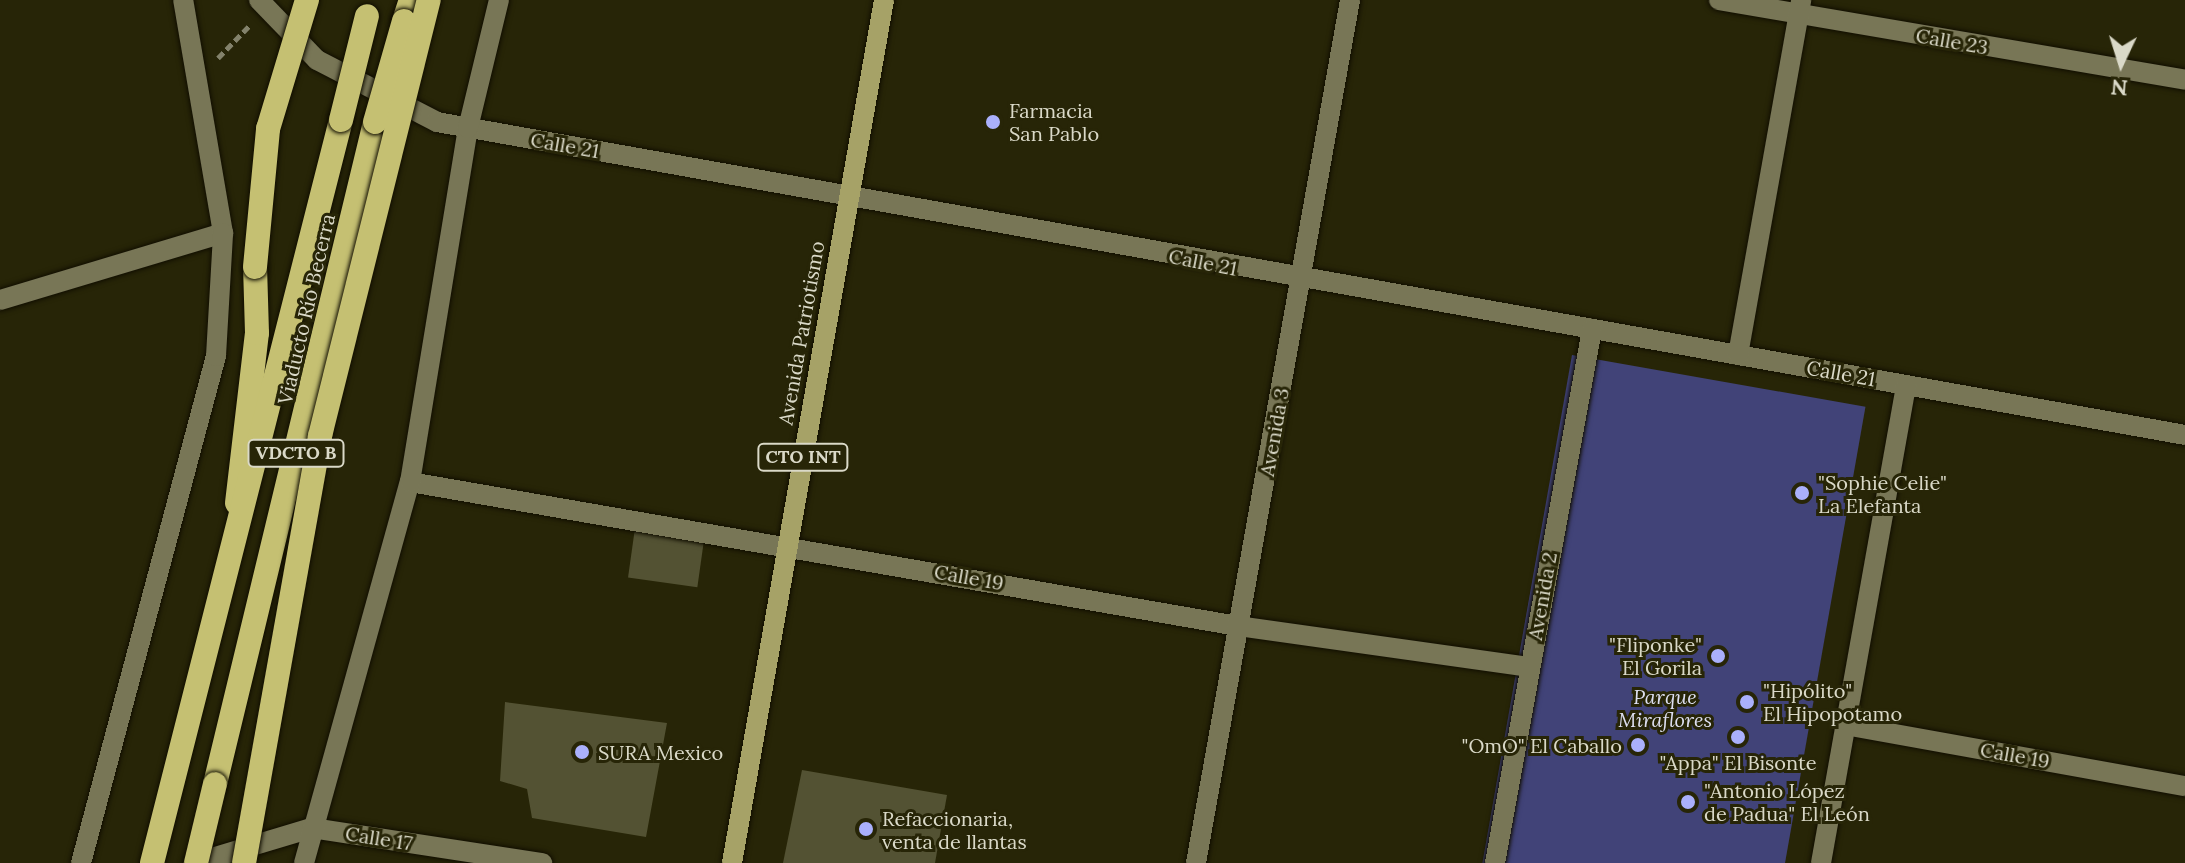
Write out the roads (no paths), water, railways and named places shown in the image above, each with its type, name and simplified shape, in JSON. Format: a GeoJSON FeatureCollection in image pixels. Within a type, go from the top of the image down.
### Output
{"type":"FeatureCollection","features":[{"type":"Feature","properties":{"kind":"highway","name":"Viaducto Río Becerra"},"geometry":{"type":"LineString","coordinates":[[235,551],[238,465],[257,333],[255,267],[268,129],[307,0]]}},
{"type":"Feature","properties":{"kind":"highway","name":"VDCTO B"},"geometry":{"type":"LineString","coordinates":[[244,863],[320,436],[429,0]]}},
{"type":"Feature","properties":{"kind":"highway","name":"Viaducto Río Becerra"},"geometry":{"type":"LineString","coordinates":[[152,863],[172,778],[235,551],[370,8]]}},
{"type":"Feature","properties":{"kind":"highway","name":"Viaducto Río Becerra"},"geometry":{"type":"LineString","coordinates":[[196,863],[375,122],[407,10]]}},
{"type":"Feature","properties":{"kind":"main road","name":"Avenida Patriotismo"},"geometry":{"type":"LineString","coordinates":[[732,863],[884,0]]}},
{"type":"Feature","properties":{"kind":"street"},"geometry":{"type":"LineString","coordinates":[[81,863],[216,356],[223,233],[183,0]]}},
{"type":"Feature","properties":{"kind":"street"},"geometry":{"type":"LineString","coordinates":[[304,863],[410,482],[468,128],[499,0]]}},
{"type":"Feature","properties":{"kind":"street","name":"Avenida 3"},"geometry":{"type":"LineString","coordinates":[[1196,863],[1350,0]]}},
{"type":"Feature","properties":{"kind":"street","name":"Calle 23"},"geometry":{"type":"LineString","coordinates":[[1719,0],[1799,7],[2185,80]]}},
{"type":"Feature","properties":{"kind":"street","name":"Calle 21"},"geometry":{"type":"LineString","coordinates":[[262,6],[317,60],[437,122],[1302,281],[1592,329],[2185,435]]}},
{"type":"Feature","properties":{"kind":"street"},"geometry":{"type":"LineString","coordinates":[[1738,355],[1799,7]]}},
{"type":"Feature","properties":{"kind":"street"},"geometry":{"type":"LineString","coordinates":[[0,300],[223,233]]}},
{"type":"Feature","properties":{"kind":"street","name":"Avenida 2"},"geometry":{"type":"LineString","coordinates":[[1495,863],[1592,329]]}},
{"type":"Feature","properties":{"kind":"street"},"geometry":{"type":"LineString","coordinates":[[1821,863],[1906,385]]}},
{"type":"Feature","properties":{"kind":"street","name":"Calle 19"},"geometry":{"type":"LineString","coordinates":[[410,482],[788,544],[1238,626],[1529,667]]}},
{"type":"Feature","properties":{"kind":"street","name":"Calle 19"},"geometry":{"type":"LineString","coordinates":[[1845,725],[2185,786]]}},
{"type":"Feature","properties":{"kind":"street"},"geometry":{"type":"LineString","coordinates":[[196,863],[221,859],[312,828]]}},
{"type":"Feature","properties":{"kind":"street","name":"Calle 17"},"geometry":{"type":"LineString","coordinates":[[312,828],[542,863]]}},
{"type":"Feature","properties":{"kind":"place","name":"Farmacia San Pablo"},"geometry":{"type":"Point","coordinates":[993,122]}},
{"type":"Feature","properties":{"kind":"place","name":"\"Sophie Celie\" La Elefanta"},"geometry":{"type":"Point","coordinates":[1802,493]}},
{"type":"Feature","properties":{"kind":"place","name":"\"Fliponke\" El Gorila"},"geometry":{"type":"Point","coordinates":[1718,656]}},
{"type":"Feature","properties":{"kind":"place","name":"\"Hipólito\" El Hipopotamo"},"geometry":{"type":"Point","coordinates":[1747,702]}},
{"type":"Feature","properties":{"kind":"place","name":"\"Appa\" El Bisonte"},"geometry":{"type":"Point","coordinates":[1738,737]}},
{"type":"Feature","properties":{"kind":"place","name":"\"OmO\" El Caballo"},"geometry":{"type":"Point","coordinates":[1638,745]}},
{"type":"Feature","properties":{"kind":"place","name":"SURA Mexico"},"geometry":{"type":"Point","coordinates":[582,752]}},
{"type":"Feature","properties":{"kind":"place","name":"\"Antonio López de Padua\" El León"},"geometry":{"type":"Point","coordinates":[1688,802]}},
{"type":"Feature","properties":{"kind":"place","name":"Refaccionaria, venta de llantas"},"geometry":{"type":"Point","coordinates":[866,829]}},
{"type":"Feature","properties":{"kind":"park label","name":"Parque Miraflores"},"geometry":{"type":"Point","coordinates":[1665,708]}}]}
